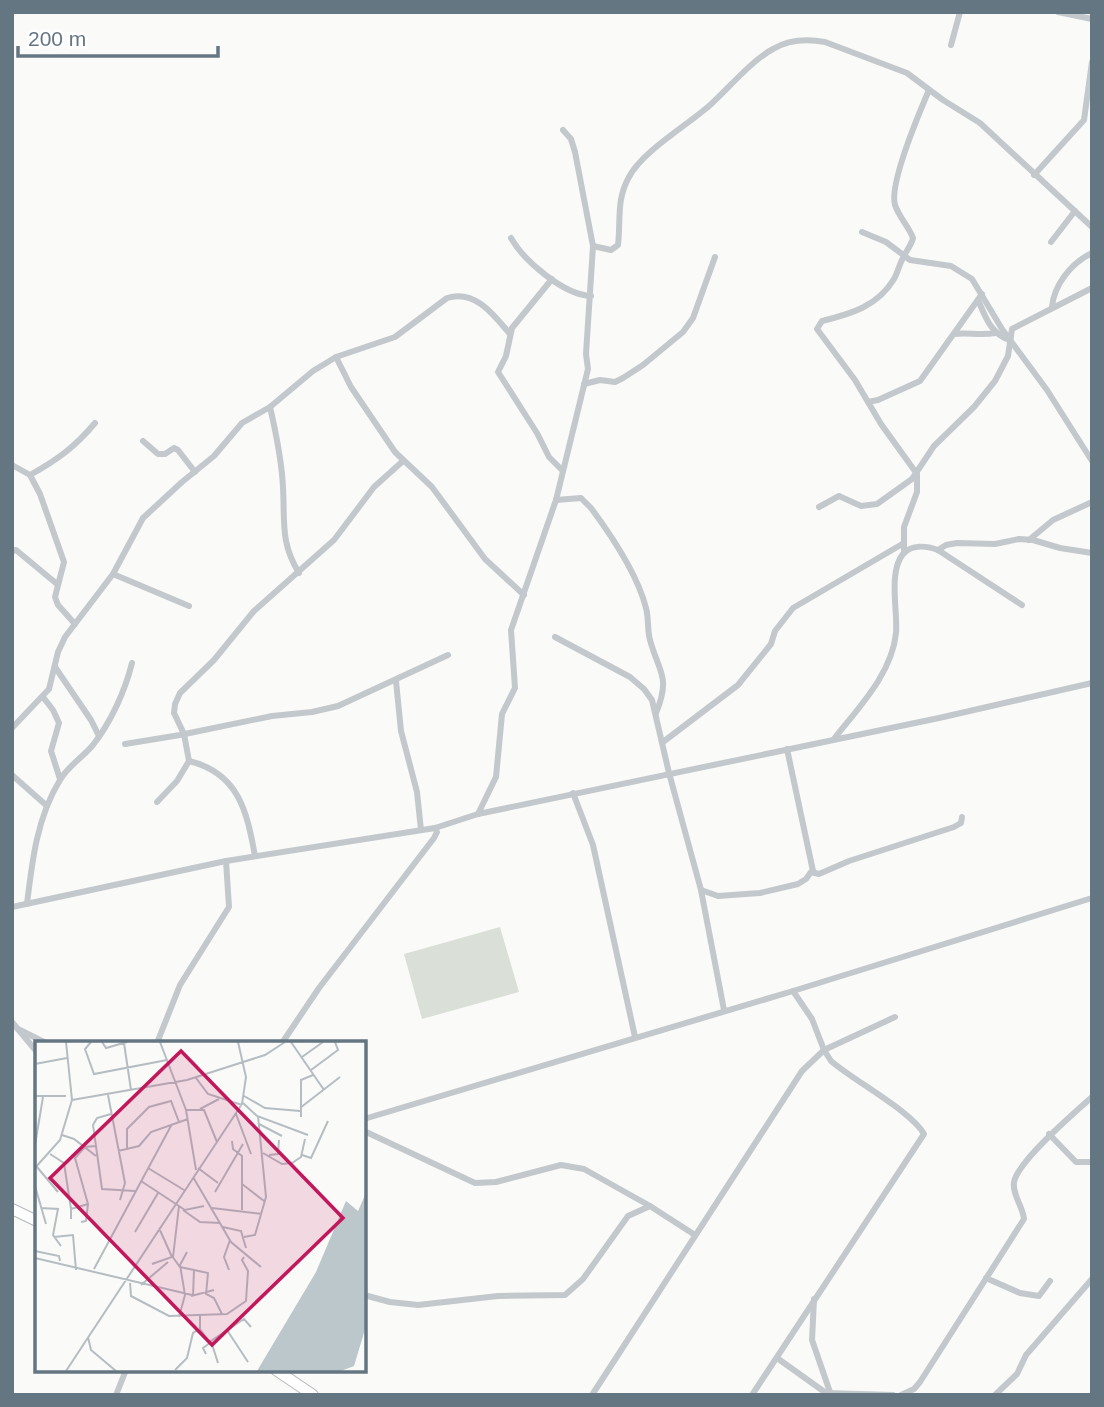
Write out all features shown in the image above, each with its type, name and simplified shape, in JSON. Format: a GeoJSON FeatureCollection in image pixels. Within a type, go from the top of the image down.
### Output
{"type":"FeatureCollection","features":[{"type":"Feature","properties":{"kind":"highway"},"geometry":{"type":"LineString","coordinates":[[12,1209],[35,1220]]}},
{"type":"Feature","properties":{"kind":"highway"},"geometry":{"type":"LineString","coordinates":[[279,1372],[313,1395]]}},
{"type":"Feature","properties":{"kind":"street"},"geometry":{"type":"LineString","coordinates":[[951,45],[960,12]]}},
{"type":"Feature","properties":{"kind":"street"},"geometry":{"type":"LineString","coordinates":[[1062,13],[1092,19]]}},
{"type":"Feature","properties":{"kind":"street"},"geometry":{"type":"LineString","coordinates":[[593,246],[611,250],[618,245],[619,200],[635,167],[774,48],[802,40],[825,42],[899,69],[990,130],[1034,175],[1092,227]]}},
{"type":"Feature","properties":{"kind":"street"},"geometry":{"type":"LineString","coordinates":[[1034,175],[1088,121],[1092,62]]}},
{"type":"Feature","properties":{"kind":"street"},"geometry":{"type":"LineString","coordinates":[[904,553],[904,527],[917,492],[917,474],[817,327],[822,321],[853,314],[875,299],[893,281],[904,255],[911,246],[913,238],[896,207],[894,197],[903,155],[929,90]]}},
{"type":"Feature","properties":{"kind":"street"},"geometry":{"type":"LineString","coordinates":[[478,814],[496,777],[502,714],[515,684],[511,630],[556,500],[588,369],[586,354],[593,246],[575,152],[571,139],[563,131]]}},
{"type":"Feature","properties":{"kind":"street"},"geometry":{"type":"LineString","coordinates":[[1051,242],[1075,211]]}},
{"type":"Feature","properties":{"kind":"street"},"geometry":{"type":"LineString","coordinates":[[862,232],[886,242],[916,262],[940,263],[962,271],[972,279],[995,333],[1010,341]]}},
{"type":"Feature","properties":{"kind":"street"},"geometry":{"type":"LineString","coordinates":[[511,238],[524,257],[552,279],[573,293],[591,296]]}},
{"type":"Feature","properties":{"kind":"street"},"geometry":{"type":"LineString","coordinates":[[1052,307],[1055,292],[1071,267],[1092,253]]}},
{"type":"Feature","properties":{"kind":"street"},"geometry":{"type":"LineString","coordinates":[[584,384],[600,380],[615,382],[623,378],[683,332],[693,318],[715,257]]}},
{"type":"Feature","properties":{"kind":"street"},"geometry":{"type":"LineString","coordinates":[[552,279],[521,314],[510,334],[507,354],[498,374],[537,433],[549,457],[562,470]]}},
{"type":"Feature","properties":{"kind":"street"},"geometry":{"type":"LineString","coordinates":[[819,507],[839,496],[861,506],[877,504],[917,474],[934,446],[995,382],[1008,356],[1012,329],[1092,288]]}},
{"type":"Feature","properties":{"kind":"street"},"geometry":{"type":"LineString","coordinates":[[12,728],[52,684],[58,652],[75,624],[113,574],[141,521],[214,456],[242,423],[270,407],[313,371],[336,357],[395,337],[453,296],[466,296],[478,301],[510,334]]}},
{"type":"Feature","properties":{"kind":"street"},"geometry":{"type":"LineString","coordinates":[[868,401],[878,400],[920,381],[980,297]]}},
{"type":"Feature","properties":{"kind":"street"},"geometry":{"type":"LineString","coordinates":[[980,297],[1047,390],[1092,461]]}},
{"type":"Feature","properties":{"kind":"street"},"geometry":{"type":"LineString","coordinates":[[954,334],[995,333]]}},
{"type":"Feature","properties":{"kind":"street"},"geometry":{"type":"LineString","coordinates":[[336,357],[358,398],[403,461],[438,495],[485,559],[524,595]]}},
{"type":"Feature","properties":{"kind":"street"},"geometry":{"type":"LineString","coordinates":[[270,407],[283,486],[283,534],[286,547],[299,573]]}},
{"type":"Feature","properties":{"kind":"street"},"geometry":{"type":"LineString","coordinates":[[30,475],[59,459],[83,438],[95,423]]}},
{"type":"Feature","properties":{"kind":"street"},"geometry":{"type":"LineString","coordinates":[[143,441],[158,454],[165,454],[174,448],[178,450],[195,472]]}},
{"type":"Feature","properties":{"kind":"street"},"geometry":{"type":"LineString","coordinates":[[157,802],[177,781],[189,761],[184,734],[174,713],[180,693],[214,660],[254,611],[339,534],[374,487],[403,461]]}},
{"type":"Feature","properties":{"kind":"street"},"geometry":{"type":"LineString","coordinates":[[12,465],[30,475],[40,494],[63,555],[64,562],[55,597],[58,606],[75,624]]}},
{"type":"Feature","properties":{"kind":"street"},"geometry":{"type":"LineString","coordinates":[[556,500],[581,498],[591,508],[639,588],[646,607],[650,641],[663,674],[664,692],[656,713]]}},
{"type":"Feature","properties":{"kind":"street"},"geometry":{"type":"LineString","coordinates":[[1029,540],[1053,520],[1092,502]]}},
{"type":"Feature","properties":{"kind":"street"},"geometry":{"type":"LineString","coordinates":[[939,550],[957,542],[995,544],[1029,540],[1092,553]]}},
{"type":"Feature","properties":{"kind":"street"},"geometry":{"type":"LineString","coordinates":[[663,743],[738,685],[771,643],[775,631],[793,608],[904,543]]}},
{"type":"Feature","properties":{"kind":"street"},"geometry":{"type":"LineString","coordinates":[[834,739],[877,682],[891,655],[897,622],[895,583],[900,559],[904,553],[917,547],[939,550],[1022,606]]}},
{"type":"Feature","properties":{"kind":"street"},"geometry":{"type":"LineString","coordinates":[[12,551],[24,554],[57,583]]}},
{"type":"Feature","properties":{"kind":"street"},"geometry":{"type":"LineString","coordinates":[[113,574],[190,606]]}},
{"type":"Feature","properties":{"kind":"street"},"geometry":{"type":"LineString","coordinates":[[555,637],[638,682],[648,694],[656,713],[669,773],[701,890],[724,1010]]}},
{"type":"Feature","properties":{"kind":"street"},"geometry":{"type":"LineString","coordinates":[[125,744],[272,716],[328,709],[396,681],[448,655]]}},
{"type":"Feature","properties":{"kind":"street"},"geometry":{"type":"LineString","coordinates":[[27,904],[38,834],[47,806],[60,779],[99,736],[127,683],[132,663]]}},
{"type":"Feature","properties":{"kind":"street"},"geometry":{"type":"LineString","coordinates":[[55,667],[92,720],[99,736]]}},
{"type":"Feature","properties":{"kind":"street"},"geometry":{"type":"LineString","coordinates":[[396,681],[401,731],[417,792],[421,830]]}},
{"type":"Feature","properties":{"kind":"street"},"geometry":{"type":"LineString","coordinates":[[12,907],[226,861],[435,828],[478,814],[573,793],[1092,684]]}},
{"type":"Feature","properties":{"kind":"street"},"geometry":{"type":"LineString","coordinates":[[43,697],[58,720],[51,754],[60,779]]}},
{"type":"Feature","properties":{"kind":"street"},"geometry":{"type":"LineString","coordinates":[[787,749],[813,871]]}},
{"type":"Feature","properties":{"kind":"street"},"geometry":{"type":"LineString","coordinates":[[189,761],[220,774],[232,789],[247,815],[255,856]]}},
{"type":"Feature","properties":{"kind":"street"},"geometry":{"type":"LineString","coordinates":[[12,775],[47,806]]}},
{"type":"Feature","properties":{"kind":"street"},"geometry":{"type":"LineString","coordinates":[[573,793],[593,845],[635,1037]]}},
{"type":"Feature","properties":{"kind":"street"},"geometry":{"type":"LineString","coordinates":[[813,871],[819,874],[849,861],[944,831],[961,823],[962,817]]}},
{"type":"Feature","properties":{"kind":"street"},"geometry":{"type":"LineString","coordinates":[[283,1041],[319,988],[434,838],[437,832],[435,828]]}},
{"type":"Feature","properties":{"kind":"street"},"geometry":{"type":"LineString","coordinates":[[158,1041],[180,985],[229,907],[226,861]]}},
{"type":"Feature","properties":{"kind":"street"},"geometry":{"type":"LineString","coordinates":[[701,890],[718,896],[761,893],[798,884],[813,871]]}},
{"type":"Feature","properties":{"kind":"street"},"geometry":{"type":"LineString","coordinates":[[366,1118],[793,991],[1092,898]]}},
{"type":"Feature","properties":{"kind":"street"},"geometry":{"type":"LineString","coordinates":[[752,1395],[925,1134],[901,1112],[842,1070],[824,1051],[812,1018],[793,991]]}},
{"type":"Feature","properties":{"kind":"street"},"geometry":{"type":"LineString","coordinates":[[592,1395],[802,1071],[824,1051],[895,1017]]}},
{"type":"Feature","properties":{"kind":"street"},"geometry":{"type":"LineString","coordinates":[[14,1025],[42,1041]]}},
{"type":"Feature","properties":{"kind":"street"},"geometry":{"type":"LineString","coordinates":[[14,1025],[35,1050]]}},
{"type":"Feature","properties":{"kind":"street"},"geometry":{"type":"LineString","coordinates":[[901,1395],[914,1389],[920,1382],[1024,1219],[1013,1186],[1016,1175],[1049,1134],[1092,1097]]}},
{"type":"Feature","properties":{"kind":"street"},"geometry":{"type":"LineString","coordinates":[[366,1132],[475,1183],[496,1182],[548,1166],[573,1166],[594,1174],[695,1235]]}},
{"type":"Feature","properties":{"kind":"street"},"geometry":{"type":"LineString","coordinates":[[1049,1134],[1076,1162],[1092,1162]]}},
{"type":"Feature","properties":{"kind":"street"},"geometry":{"type":"LineString","coordinates":[[366,1296],[390,1303],[418,1305],[475,1298],[565,1295],[583,1279],[628,1216],[635,1210],[650,1206]]}},
{"type":"Feature","properties":{"kind":"street"},"geometry":{"type":"LineString","coordinates":[[986,1278],[1020,1293],[1039,1296],[1050,1281]]}},
{"type":"Feature","properties":{"kind":"street"},"geometry":{"type":"LineString","coordinates":[[995,1395],[1017,1374],[1026,1355],[1092,1279]]}},
{"type":"Feature","properties":{"kind":"street"},"geometry":{"type":"LineString","coordinates":[[814,1299],[812,1340],[831,1394]]}},
{"type":"Feature","properties":{"kind":"street"},"geometry":{"type":"LineString","coordinates":[[777,1358],[821,1390],[831,1394],[893,1395]]}},
{"type":"Feature","properties":{"kind":"street"},"geometry":{"type":"LineString","coordinates":[[116,1395],[125,1372]]}},
{"type":"Feature","properties":{"kind":"shaded area"},"geometry":{"type":"Polygon","coordinates":[[[500,927],[519,992],[422,1019],[404,954],[500,927]]]}}]}
